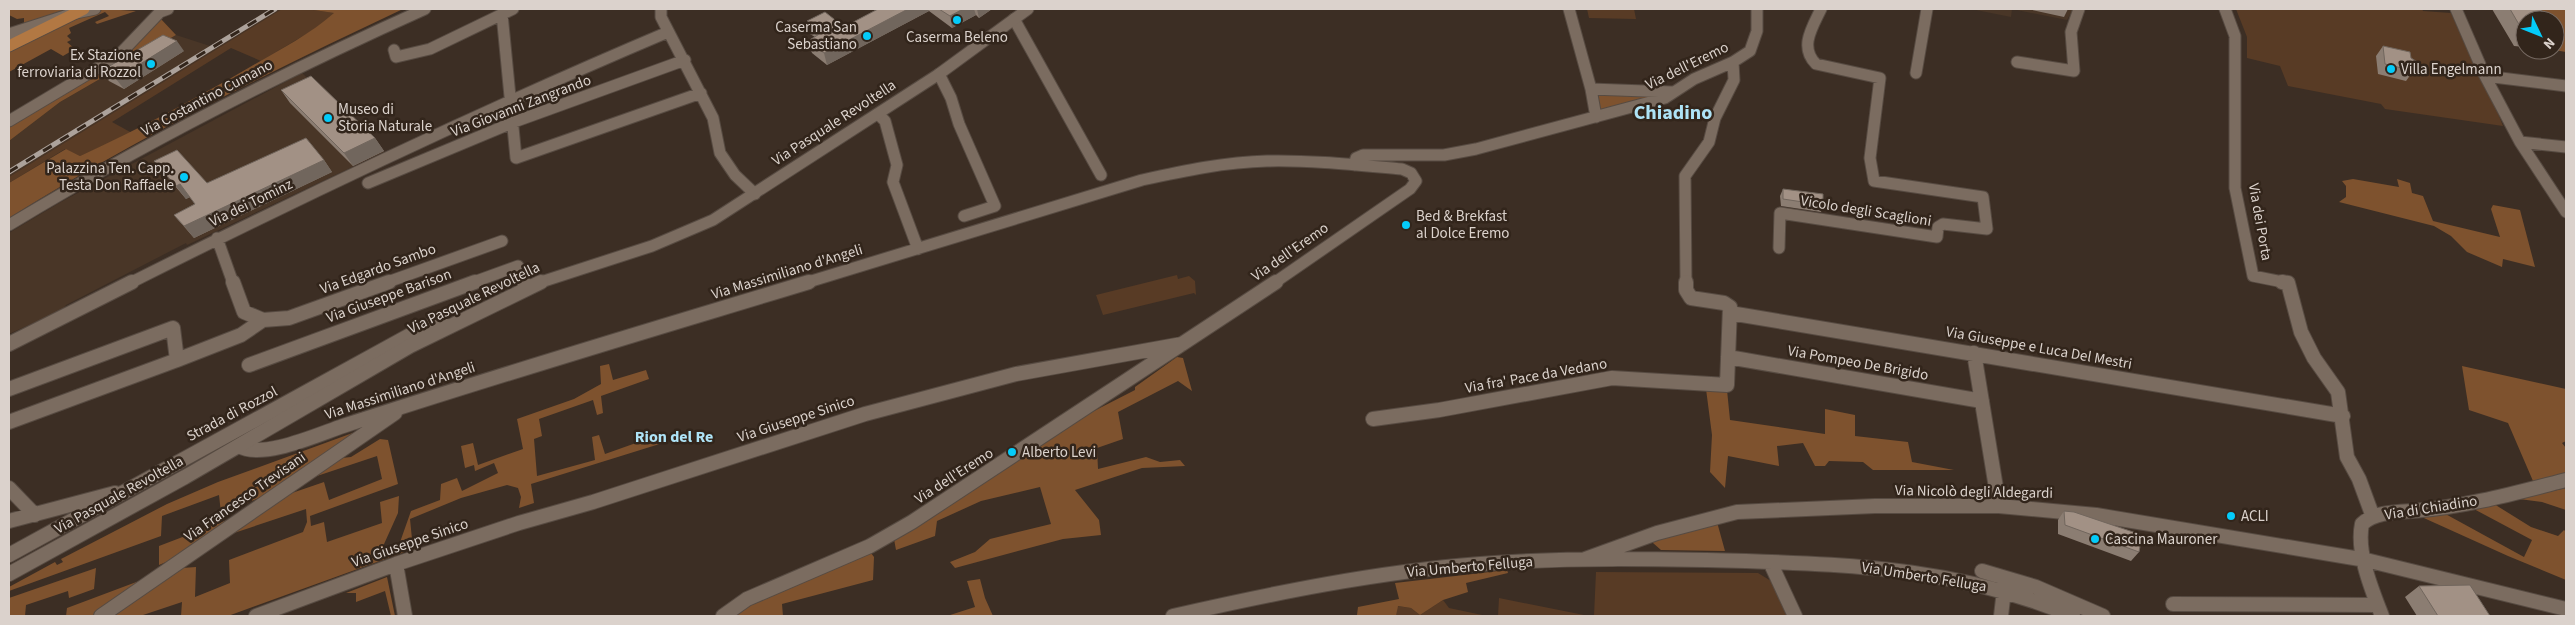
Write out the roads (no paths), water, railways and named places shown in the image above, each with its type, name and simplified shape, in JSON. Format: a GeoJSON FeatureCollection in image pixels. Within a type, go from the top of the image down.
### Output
{"type":"FeatureCollection","features":[{"type":"Feature","properties":{"kind":"main road"},"geometry":{"type":"LineString","coordinates":[[9,46],[80,11]]}},
{"type":"Feature","properties":{"kind":"street"},"geometry":{"type":"LineString","coordinates":[[9,34],[51,19],[95,9]]}},
{"type":"Feature","properties":{"kind":"street"},"geometry":{"type":"LineString","coordinates":[[9,122],[118,56],[160,12],[168,9]]}},
{"type":"Feature","properties":{"kind":"street","name":"Via Costantino Cumano"},"geometry":{"type":"LineString","coordinates":[[9,225],[54,197],[205,114],[331,51],[425,9]]}},
{"type":"Feature","properties":{"kind":"street"},"geometry":{"type":"LineString","coordinates":[[394,50],[396,57],[430,49],[513,9]]}},
{"type":"Feature","properties":{"kind":"street"},"geometry":{"type":"LineString","coordinates":[[661,9],[661,18],[686,60],[713,118],[720,154],[735,175],[755,194]]}},
{"type":"Feature","properties":{"kind":"street","name":"Via Pasquale Revoltella"},"geometry":{"type":"LineString","coordinates":[[9,574],[239,446],[447,326],[526,288],[692,231],[755,194],[940,74],[1028,9]]}},
{"type":"Feature","properties":{"kind":"street"},"geometry":{"type":"LineString","coordinates":[[1569,9],[1591,89],[1596,118]]}},
{"type":"Feature","properties":{"kind":"street","name":"Via dell'Eremo"},"geometry":{"type":"LineString","coordinates":[[723,616],[747,599],[886,538],[1184,344],[1410,189],[1416,181],[1410,172],[1402,169],[1355,165],[1356,158],[1363,155],[1444,155],[1596,118],[1665,98],[1677,92],[1694,79],[1733,62],[1750,51],[1757,32],[1757,9]]}},
{"type":"Feature","properties":{"kind":"street","name":"Vicolo degli Scaglioni"},"geometry":{"type":"LineString","coordinates":[[1779,248],[1780,214],[1937,237],[1938,227],[1942,224],[1987,229],[1983,198],[1874,181],[1870,158],[1880,78],[1816,64],[1808,58],[1805,51],[1821,9]]}},
{"type":"Feature","properties":{"kind":"street"},"geometry":{"type":"LineString","coordinates":[[1916,73],[1927,9]]}},
{"type":"Feature","properties":{"kind":"street"},"geometry":{"type":"LineString","coordinates":[[2017,62],[2074,71],[2069,36],[2072,20],[2079,9]]}},
{"type":"Feature","properties":{"kind":"street","name":"Via dei Porta"},"geometry":{"type":"LineString","coordinates":[[2225,9],[2236,36],[2235,188],[2254,276],[2288,283],[2301,332],[2314,358],[2336,387],[2343,416],[2344,445],[2347,457],[2359,478],[2373,517]]}},
{"type":"Feature","properties":{"kind":"street"},"geometry":{"type":"LineString","coordinates":[[2456,9],[2485,76],[2520,142],[2566,212]]}},
{"type":"Feature","properties":{"kind":"street"},"geometry":{"type":"LineString","coordinates":[[502,14],[516,158],[702,92]]}},
{"type":"Feature","properties":{"kind":"street"},"geometry":{"type":"LineString","coordinates":[[1014,19],[1101,174]]}},
{"type":"Feature","properties":{"kind":"street","name":"Via dei Tominz"},"geometry":{"type":"LineString","coordinates":[[9,344],[216,238],[668,32]]}},
{"type":"Feature","properties":{"kind":"street","name":"Via Giovanni Zangrando"},"geometry":{"type":"LineString","coordinates":[[368,183],[514,122],[686,60]]}},
{"type":"Feature","properties":{"kind":"street"},"geometry":{"type":"LineString","coordinates":[[1730,312],[1728,304],[1691,298],[1686,290],[1685,176],[1709,142],[1715,118],[1734,80],[1733,62]]}},
{"type":"Feature","properties":{"kind":"street"},"geometry":{"type":"LineString","coordinates":[[940,74],[950,93],[956,110],[958,124],[995,206],[964,216]]}},
{"type":"Feature","properties":{"kind":"street"},"geometry":{"type":"LineString","coordinates":[[2485,76],[2566,86]]}},
{"type":"Feature","properties":{"kind":"street"},"geometry":{"type":"LineString","coordinates":[[1591,89],[1677,92]]}},
{"type":"Feature","properties":{"kind":"street"},"geometry":{"type":"LineString","coordinates":[[878,114],[885,121],[897,166],[893,182],[918,249]]}},
{"type":"Feature","properties":{"kind":"street"},"geometry":{"type":"LineString","coordinates":[[2520,142],[2566,147]]}},
{"type":"Feature","properties":{"kind":"street","name":"Via Massimiliano d'Angeli"},"geometry":{"type":"LineString","coordinates":[[239,446],[247,451],[267,450],[407,405],[1142,180],[1178,172],[1249,162],[1355,165]]}},
{"type":"Feature","properties":{"kind":"street"},"geometry":{"type":"LineString","coordinates":[[216,238],[244,312],[263,320]]}},
{"type":"Feature","properties":{"kind":"street","name":"Via Edgardo Sambo"},"geometry":{"type":"LineString","coordinates":[[9,422],[241,335],[263,320],[289,318],[502,241]]}},
{"type":"Feature","properties":{"kind":"street","name":"Via Giuseppe Barison"},"geometry":{"type":"LineString","coordinates":[[249,365],[518,266],[526,288]]}},
{"type":"Feature","properties":{"kind":"street","name":"Via Giuseppe e Luca Del Mestri"},"geometry":{"type":"LineString","coordinates":[[1730,312],[2343,416]]}},
{"type":"Feature","properties":{"kind":"street","name":"Via fra' Pace da Vedano"},"geometry":{"type":"LineString","coordinates":[[1373,419],[1439,410],[1612,378],[1726,385],[1730,312]]}},
{"type":"Feature","properties":{"kind":"street","name":"Strada di Rozzol"},"geometry":{"type":"LineString","coordinates":[[9,555],[412,334],[431,325],[447,326]]}},
{"type":"Feature","properties":{"kind":"street"},"geometry":{"type":"LineString","coordinates":[[9,389],[173,328],[177,360]]}},
{"type":"Feature","properties":{"kind":"street","name":"Via Giuseppe Sinico"},"geometry":{"type":"LineString","coordinates":[[256,616],[396,564],[865,414],[961,386],[1164,346],[1184,344]]}},
{"type":"Feature","properties":{"kind":"street"},"geometry":{"type":"LineString","coordinates":[[1974,353],[1998,506]]}},
{"type":"Feature","properties":{"kind":"street","name":"Via Pompeo De Brigido"},"geometry":{"type":"LineString","coordinates":[[1728,357],[1982,401]]}},
{"type":"Feature","properties":{"kind":"street","name":"Via Francesco Trevisani"},"geometry":{"type":"LineString","coordinates":[[101,616],[407,405]]}},
{"type":"Feature","properties":{"kind":"street","name":"Via di Chiadino"},"geometry":{"type":"LineString","coordinates":[[2380,611],[2366,560],[2360,530],[2362,524],[2373,517],[2444,508],[2566,480]]}},
{"type":"Feature","properties":{"kind":"street"},"geometry":{"type":"LineString","coordinates":[[9,488],[35,515]]}},
{"type":"Feature","properties":{"kind":"street"},"geometry":{"type":"LineString","coordinates":[[9,521],[127,490]]}},
{"type":"Feature","properties":{"kind":"street","name":"Via Nicolò degli Aldegardi"},"geometry":{"type":"LineString","coordinates":[[1585,559],[1657,533],[1737,512],[1875,506],[1998,506],[2096,515],[2366,560],[2566,609]]}},
{"type":"Feature","properties":{"kind":"street","name":"Via Umberto Felluga"},"geometry":{"type":"LineString","coordinates":[[1173,616],[1283,593],[1397,574],[1480,564],[1654,558],[1822,563],[1888,569],[1944,577],[2004,590],[2073,616]]}},
{"type":"Feature","properties":{"kind":"street"},"geometry":{"type":"LineString","coordinates":[[1770,562],[1795,616]]}},
{"type":"Feature","properties":{"kind":"street"},"geometry":{"type":"LineString","coordinates":[[396,564],[405,616]]}},
{"type":"Feature","properties":{"kind":"street"},"geometry":{"type":"LineString","coordinates":[[1982,571],[2044,590],[2103,616]]}},
{"type":"Feature","properties":{"kind":"street"},"geometry":{"type":"LineString","coordinates":[[2464,584],[2473,603]]}},
{"type":"Feature","properties":{"kind":"street"},"geometry":{"type":"LineString","coordinates":[[2001,616],[2004,590]]}},
{"type":"Feature","properties":{"kind":"street"},"geometry":{"type":"LineString","coordinates":[[2173,604],[2380,611]]}},
{"type":"Feature","properties":{"kind":"railway"},"geometry":{"type":"LineString","coordinates":[[9,172],[275,9]]}},
{"type":"Feature","properties":{"kind":"place","name":"Caserma Beleno"},"geometry":{"type":"Point","coordinates":[957,20]}},
{"type":"Feature","properties":{"kind":"place","name":"Caserma San Sebastiano"},"geometry":{"type":"Point","coordinates":[867,36]}},
{"type":"Feature","properties":{"kind":"place","name":"Ex Stazione ferroviaria di Rozzol"},"geometry":{"type":"Point","coordinates":[151,64]}},
{"type":"Feature","properties":{"kind":"place","name":"Villa Engelmann"},"geometry":{"type":"Point","coordinates":[2391,69]}},
{"type":"Feature","properties":{"kind":"place","name":"Museo di Storia Naturale"},"geometry":{"type":"Point","coordinates":[328,118]}},
{"type":"Feature","properties":{"kind":"place","name":"Palazzina Ten. Capp. Testa Don Raffaele"},"geometry":{"type":"Point","coordinates":[184,177]}},
{"type":"Feature","properties":{"kind":"place","name":"Bed & Brekfast al Dolce Eremo"},"geometry":{"type":"Point","coordinates":[1406,225]}},
{"type":"Feature","properties":{"kind":"place","name":"Alberto Levi"},"geometry":{"type":"Point","coordinates":[1012,452]}},
{"type":"Feature","properties":{"kind":"place","name":"ACLI"},"geometry":{"type":"Point","coordinates":[2231,516]}},
{"type":"Feature","properties":{"kind":"place","name":"Cascina Mauroner"},"geometry":{"type":"Point","coordinates":[2095,539]}},
{"type":"Feature","properties":{"kind":"district","name":"Chiadino"},"geometry":{"type":"Point","coordinates":[1673,113]}},
{"type":"Feature","properties":{"kind":"district","name":"Rion del Re"},"geometry":{"type":"Point","coordinates":[674,437]}}]}
